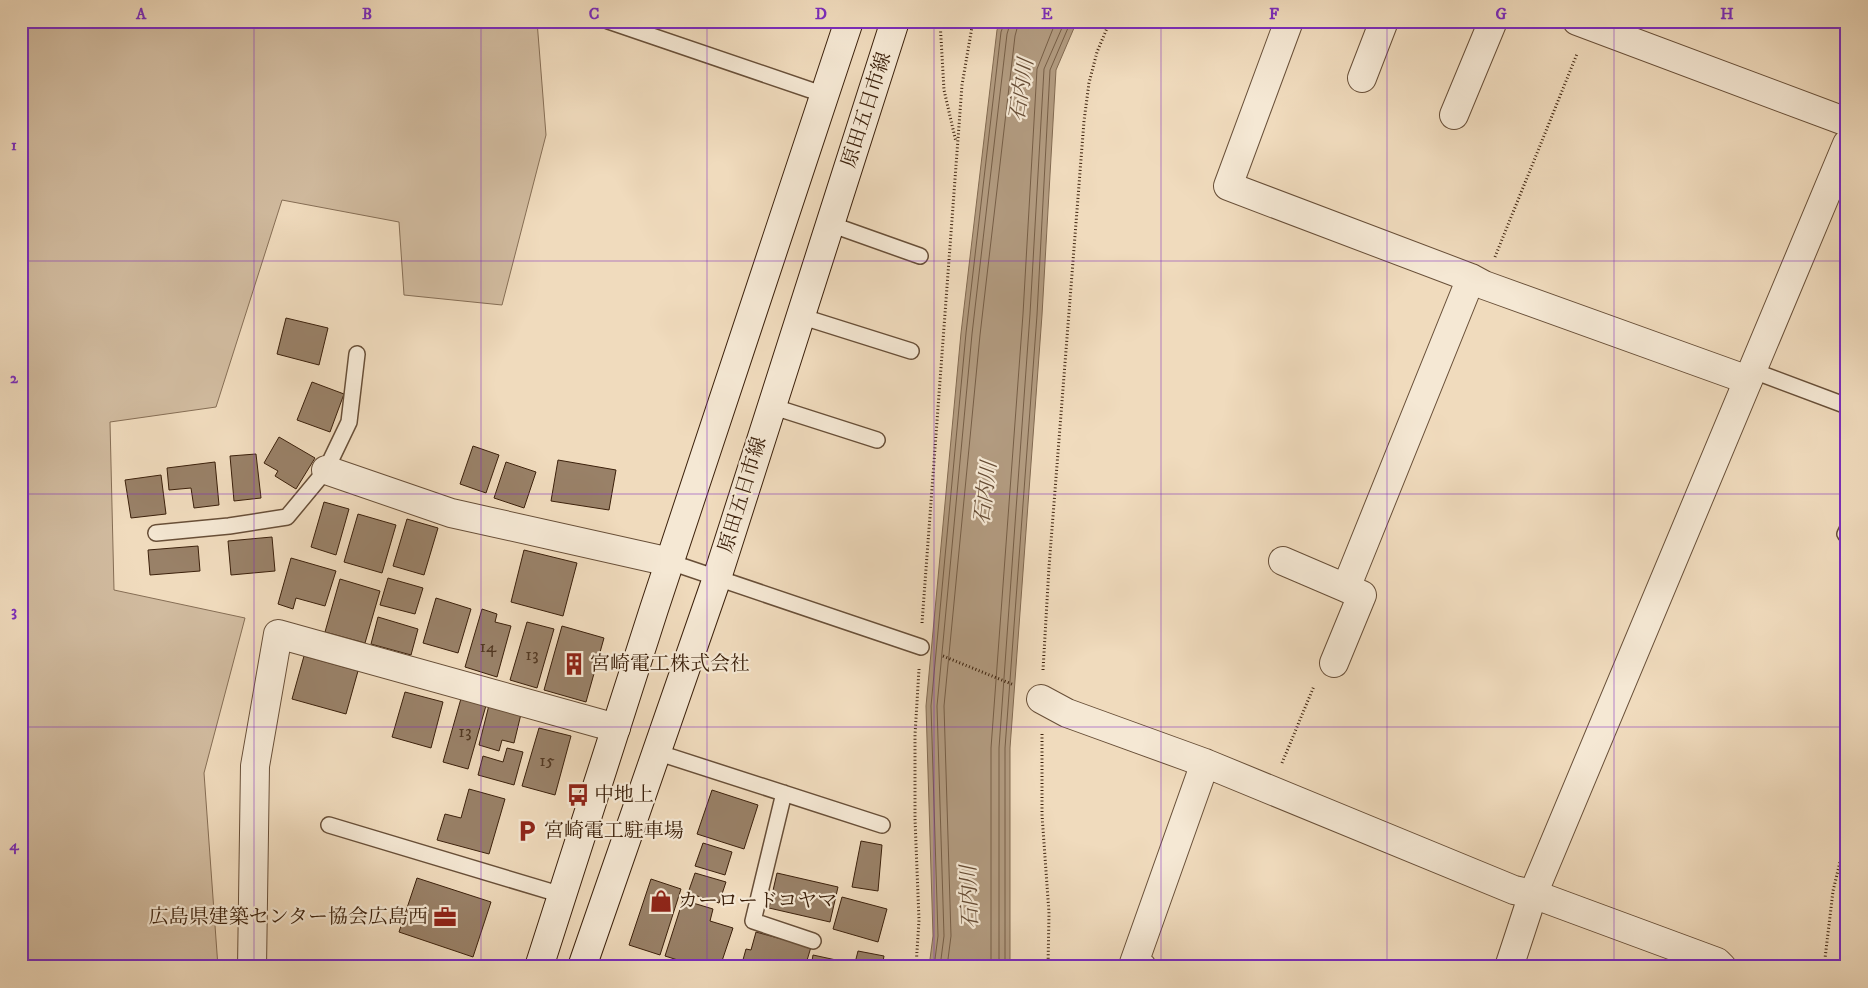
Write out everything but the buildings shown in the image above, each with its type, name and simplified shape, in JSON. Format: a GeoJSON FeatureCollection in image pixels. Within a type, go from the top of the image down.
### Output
{"type":"FeatureCollection","features":[{"type":"Feature","properties":{"kind":"street"},"geometry":{"type":"LineString","coordinates":[[538,967],[849,21]]}},
{"type":"Feature","properties":{"kind":"street","name":"原田五日市線"},"geometry":{"type":"LineString","coordinates":[[582,967],[717,578],[895,21]]}},
{"type":"Feature","properties":{"kind":"street"},"geometry":{"type":"LineString","coordinates":[[1289,21],[1228,186],[1477,282],[1749,375]]}},
{"type":"Feature","properties":{"kind":"street"},"geometry":{"type":"LineString","coordinates":[[1362,78],[1384,21]]}},
{"type":"Feature","properties":{"kind":"street"},"geometry":{"type":"LineString","coordinates":[[1454,115],[1493,21]]}},
{"type":"Feature","properties":{"kind":"street"},"geometry":{"type":"LineString","coordinates":[[1583,23],[1847,122]]}},
{"type":"Feature","properties":{"kind":"street"},"geometry":{"type":"LineString","coordinates":[[1508,967],[1532,894],[1847,144]]}},
{"type":"Feature","properties":{"kind":"street"},"geometry":{"type":"LineString","coordinates":[[1346,588],[1477,282]]}},
{"type":"Feature","properties":{"kind":"street"},"geometry":{"type":"LineString","coordinates":[[326,470],[451,513],[670,562]]}},
{"type":"Feature","properties":{"kind":"street"},"geometry":{"type":"LineString","coordinates":[[1283,561],[1362,595],[1334,663]]}},
{"type":"Feature","properties":{"kind":"street"},"geometry":{"type":"LineString","coordinates":[[252,967],[255,766],[278,634],[616,728]]}},
{"type":"Feature","properties":{"kind":"street"},"geometry":{"type":"LineString","coordinates":[[1031,694],[1066,713],[1205,763],[1514,890],[1532,894],[1716,962],[1722,967]]}},
{"type":"Feature","properties":{"kind":"street"},"geometry":{"type":"LineString","coordinates":[[1142,967],[1134,964],[1205,763]]}},
{"type":"Feature","properties":{"kind":"lane"},"geometry":{"type":"LineString","coordinates":[[608,21],[825,94]]}},
{"type":"Feature","properties":{"kind":"lane"},"geometry":{"type":"LineString","coordinates":[[830,224],[920,256]]}},
{"type":"Feature","properties":{"kind":"lane"},"geometry":{"type":"LineString","coordinates":[[800,316],[911,351]]}},
{"type":"Feature","properties":{"kind":"lane"},"geometry":{"type":"LineString","coordinates":[[156,533],[228,526],[287,517],[326,470],[349,422],[357,354]]}},
{"type":"Feature","properties":{"kind":"lane"},"geometry":{"type":"LineString","coordinates":[[1749,375],[1847,406]]}},
{"type":"Feature","properties":{"kind":"lane"},"geometry":{"type":"LineString","coordinates":[[771,406],[877,440]]}},
{"type":"Feature","properties":{"kind":"lane"},"geometry":{"type":"LineString","coordinates":[[670,562],[921,647]]}},
{"type":"Feature","properties":{"kind":"lane"},"geometry":{"type":"LineString","coordinates":[[656,752],[882,825]]}},
{"type":"Feature","properties":{"kind":"lane"},"geometry":{"type":"LineString","coordinates":[[784,793],[753,920],[813,942]]}},
{"type":"Feature","properties":{"kind":"lane"},"geometry":{"type":"LineString","coordinates":[[329,825],[562,895]]}},
{"type":"Feature","properties":{"kind":"path"},"geometry":{"type":"LineString","coordinates":[[940,21],[944,90],[957,146]]}},
{"type":"Feature","properties":{"kind":"path"},"geometry":{"type":"LineString","coordinates":[[916,967],[919,920],[915,820],[915,735],[957,146],[962,85],[973,21]]}},
{"type":"Feature","properties":{"kind":"path"},"geometry":{"type":"LineString","coordinates":[[1048,967],[1050,921],[1031,694],[1049,567],[1084,121],[1097,52],[1110,21]]}},
{"type":"Feature","properties":{"kind":"path"},"geometry":{"type":"LineString","coordinates":[[1477,282],[1583,23]]}},
{"type":"Feature","properties":{"kind":"path"},"geometry":{"type":"LineString","coordinates":[[938,654],[1031,694]]}},
{"type":"Feature","properties":{"kind":"path"},"geometry":{"type":"LineString","coordinates":[[1271,790],[1315,685]]}},
{"type":"Feature","properties":{"kind":"path"},"geometry":{"type":"LineString","coordinates":[[1824,967],[1833,891],[1847,833]]}},
{"type":"Feature","properties":{"kind":"shaded area"},"geometry":{"type":"Polygon","coordinates":[[[21,21],[537,21],[546,135],[502,305],[404,295],[399,222],[282,200],[216,407],[110,422],[114,590],[245,618],[204,773],[218,967],[21,967],[21,21]]]}},
{"type":"Feature","properties":{"kind":"water","name":"石内川"},"geometry":{"type":"Polygon","coordinates":[[[1001,21],[1077,21],[1056,70],[1042,315],[1010,748],[1010,967],[929,967],[933,936],[926,706],[961,333],[997,30],[1001,21]]]}},
{"type":"Feature","properties":{"kind":"place","name":"宮崎電工株式会社"},"geometry":{"type":"Point","coordinates":[574,664]}},
{"type":"Feature","properties":{"kind":"place","name":"中地上"},"geometry":{"type":"Point","coordinates":[578,795]}},
{"type":"Feature","properties":{"kind":"place","name":"宮崎電工駐車場"},"geometry":{"type":"Point","coordinates":[527,831]}},
{"type":"Feature","properties":{"kind":"place","name":"カーロードコヤマ"},"geometry":{"type":"Point","coordinates":[661,901]}},
{"type":"Feature","properties":{"kind":"place","name":"広島県建築センター協会広島西"},"geometry":{"type":"Point","coordinates":[445,917]}}]}
